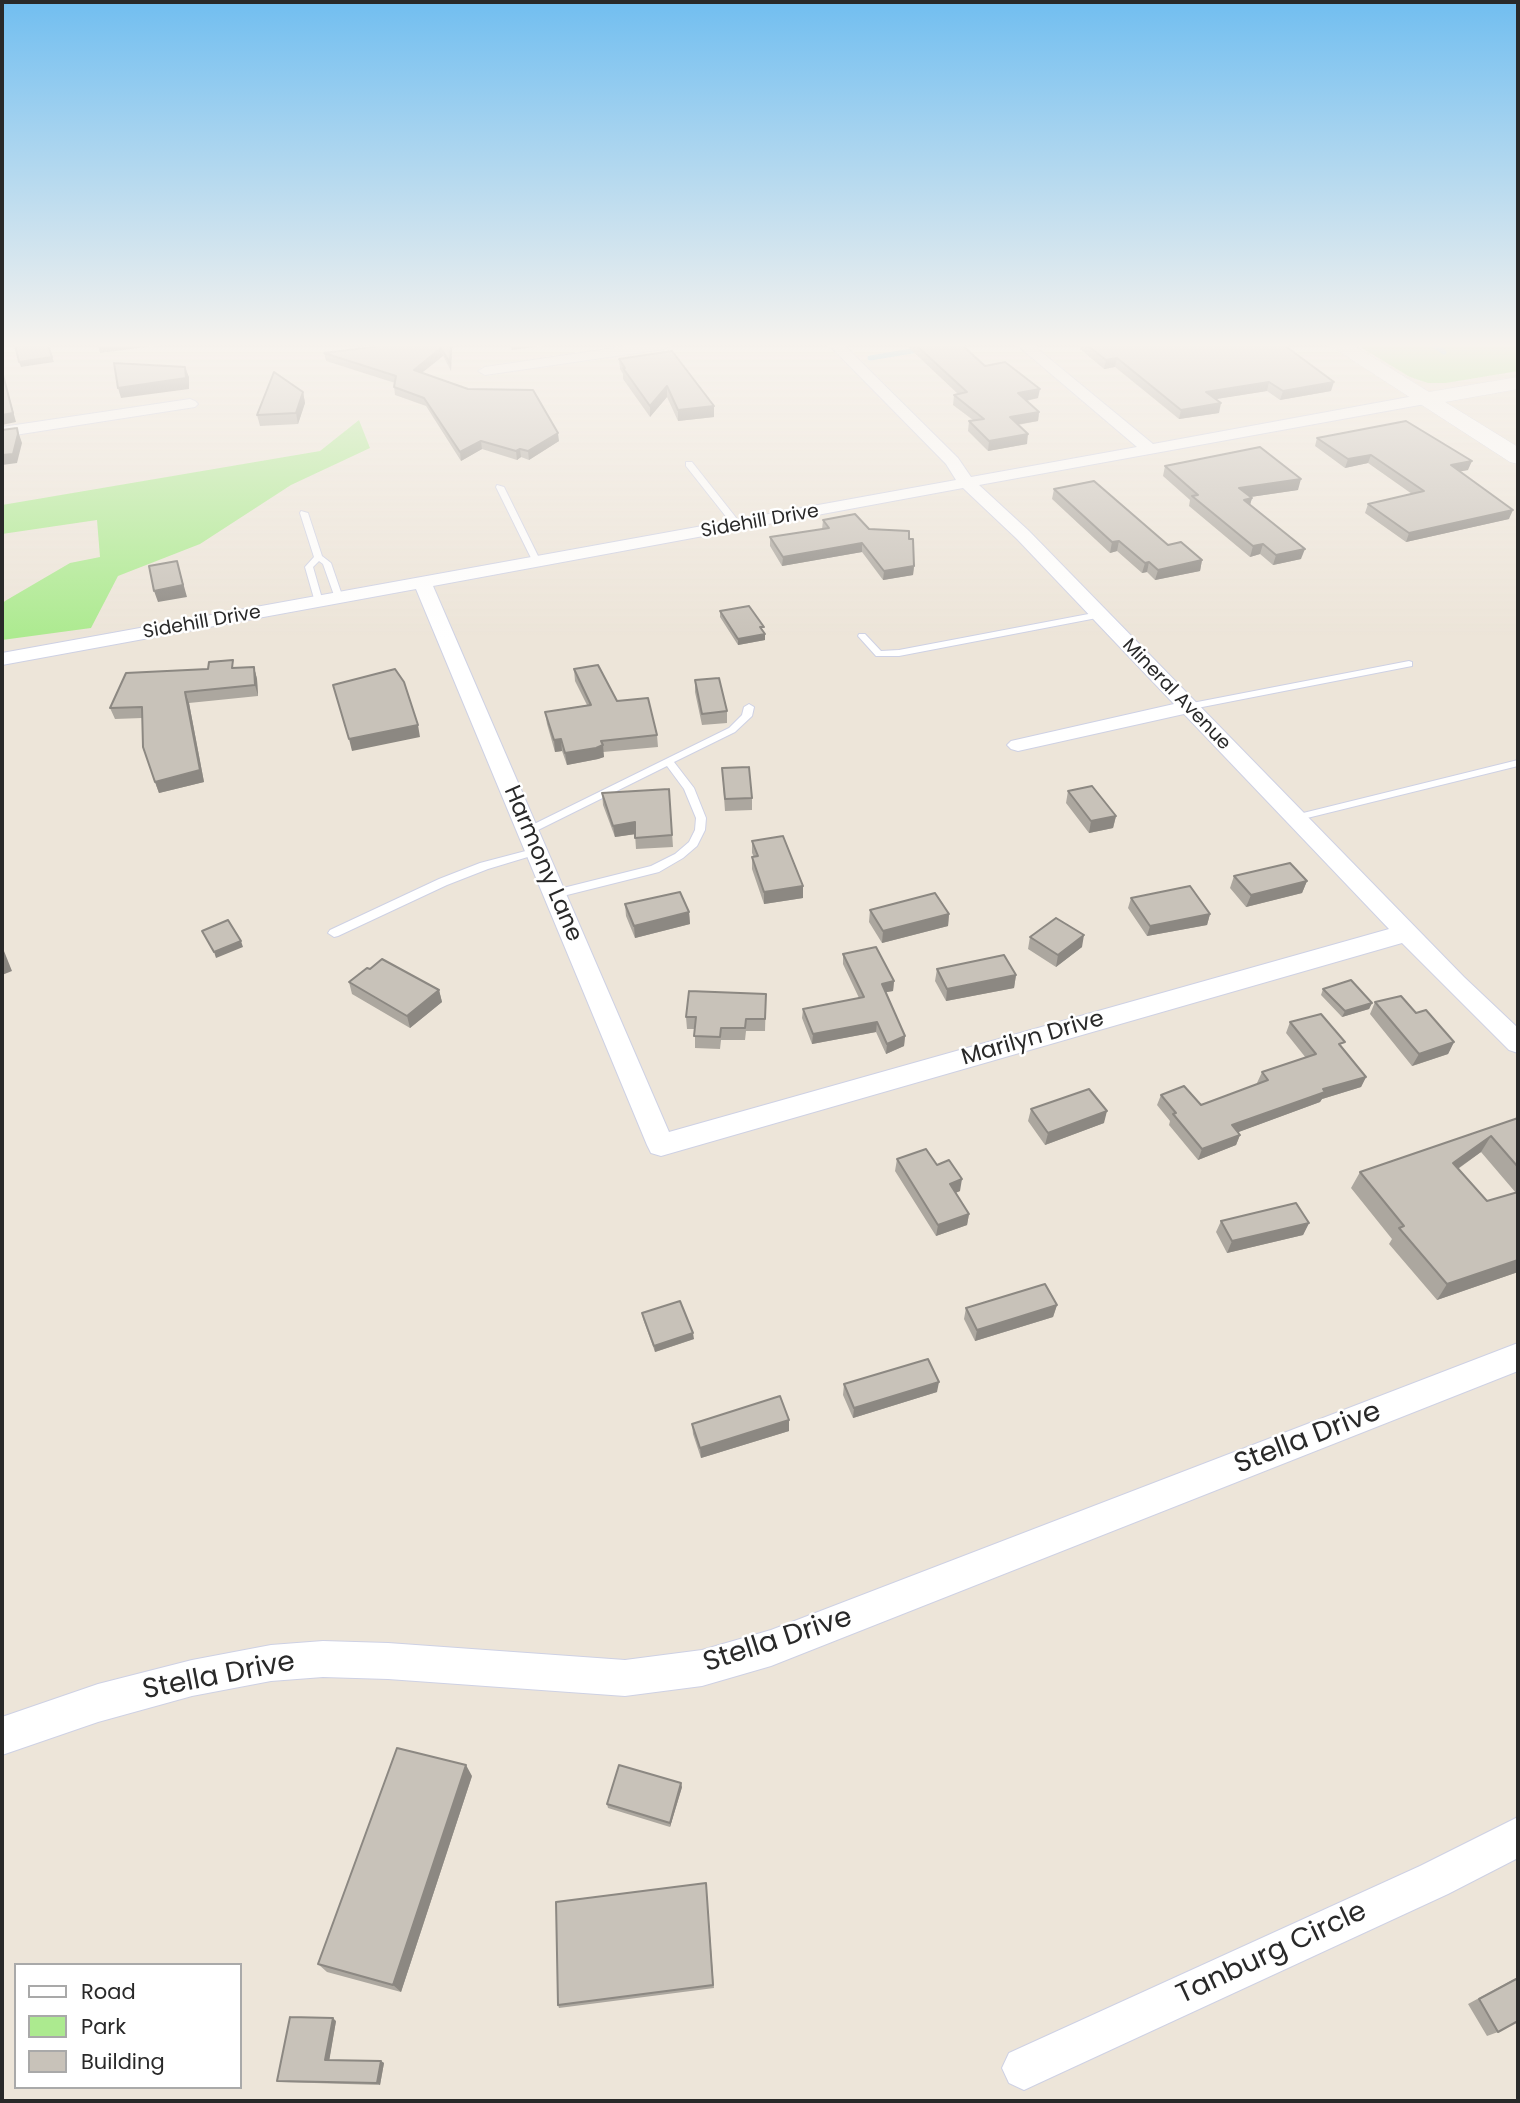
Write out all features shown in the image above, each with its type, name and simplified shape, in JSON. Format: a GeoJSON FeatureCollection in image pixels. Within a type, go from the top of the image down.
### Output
{"type":"FeatureCollection","features":[{"type":"Feature","properties":{"kind":"main road"},"geometry":{"type":"LineString","coordinates":[[1496,443],[1518,457]]}},
{"type":"Feature","properties":{"kind":"street","name":"Mineral Avenue"},"geometry":{"type":"LineString","coordinates":[[934,443],[952,461],[967,483],[1023,535],[1406,933],[1518,1043]]}},
{"type":"Feature","properties":{"kind":"street"},"geometry":{"type":"LineString","coordinates":[[1143,443],[1151,450]]}},
{"type":"Feature","properties":{"kind":"street","name":"Sidehill Drive"},"geometry":{"type":"LineString","coordinates":[[2,659],[1188,443]]}},
{"type":"Feature","properties":{"kind":"street","name":"Harmony Lane"},"geometry":{"type":"LineString","coordinates":[[423,583],[661,1145]]}},
{"type":"Feature","properties":{"kind":"street"},"geometry":{"type":"LineString","coordinates":[[1018,745],[1187,707]]}},
{"type":"Feature","properties":{"kind":"street","name":"Marilyn Drive"},"geometry":{"type":"LineString","coordinates":[[661,1145],[1406,933]]}},
{"type":"Feature","properties":{"kind":"street","name":"Stella Drive"},"geometry":{"type":"LineString","coordinates":[[2,1736],[98,1703],[192,1678],[271,1663],[323,1659],[388,1661],[625,1678],[702,1668],[771,1648],[1518,1357]]}},
{"type":"Feature","properties":{"kind":"street","name":"Tanburg Circle"},"geometry":{"type":"LineString","coordinates":[[1024,2068],[1434,1880],[1518,1837]]}},
{"type":"Feature","properties":{"kind":"lane"},"geometry":{"type":"LineString","coordinates":[[689,464],[738,526]]}},
{"type":"Feature","properties":{"kind":"lane"},"geometry":{"type":"LineString","coordinates":[[500,487],[537,562]]}},
{"type":"Feature","properties":{"kind":"lane"},"geometry":{"type":"LineString","coordinates":[[304,513],[318,558],[327,563],[339,598]]}},
{"type":"Feature","properties":{"kind":"lane"},"geometry":{"type":"LineString","coordinates":[[318,558],[309,567],[318,602]]}},
{"type":"Feature","properties":{"kind":"lane"},"geometry":{"type":"LineString","coordinates":[[862,636],[879,654],[899,653],[1098,615]]}},
{"type":"Feature","properties":{"kind":"lane"},"geometry":{"type":"LineString","coordinates":[[1187,707],[1409,664]]}},
{"type":"Feature","properties":{"kind":"lane"},"geometry":{"type":"LineString","coordinates":[[334,933],[443,882],[494,863],[669,762],[732,730],[747,716],[749,708]]}},
{"type":"Feature","properties":{"kind":"lane"},"geometry":{"type":"LineString","coordinates":[[555,894],[655,869],[679,856],[693,844],[700,830],[701,818],[689,788],[669,762]]}},
{"type":"Feature","properties":{"kind":"lane"},"geometry":{"type":"LineString","coordinates":[[1296,818],[1518,763]]}},
{"type":"Feature","properties":{"kind":"green space"},"geometry":{"type":"Polygon","coordinates":[[[330,443],[368,443],[370,448],[291,485],[200,544],[118,576],[91,628],[2,640],[2,604],[5,601],[70,563],[100,557],[97,520],[2,534],[2,505],[320,451],[330,443]]]}},
{"type":"Feature","properties":{"kind":"building"},"geometry":{"type":"Polygon","coordinates":[[[2,443],[16,443],[13,454],[2,455],[2,443]]]}},
{"type":"Feature","properties":{"kind":"building"},"geometry":{"type":"Polygon","coordinates":[[[454,443],[477,443],[460,452],[454,443]]]}},
{"type":"Feature","properties":{"kind":"building"},"geometry":{"type":"Polygon","coordinates":[[[488,443],[541,443],[528,451],[516,451],[488,443]]]}},
{"type":"Feature","properties":{"kind":"building"},"geometry":{"type":"Polygon","coordinates":[[[1325,443],[1443,443],[1472,461],[1451,465],[1513,510],[1409,533],[1368,504],[1424,491],[1371,455],[1348,459],[1325,443]]]}},
{"type":"Feature","properties":{"kind":"building"},"geometry":{"type":"Polygon","coordinates":[[[1260,447],[1301,479],[1239,488],[1252,498],[1244,500],[1305,549],[1276,555],[1263,544],[1253,546],[1192,496],[1198,495],[1165,466],[1260,447]]]}},
{"type":"Feature","properties":{"kind":"building"},"geometry":{"type":"Polygon","coordinates":[[[1094,481],[1168,545],[1181,542],[1202,560],[1158,570],[1149,562],[1145,563],[1119,541],[1112,542],[1054,489],[1094,481]]]}},
{"type":"Feature","properties":{"kind":"building"},"geometry":{"type":"Polygon","coordinates":[[[855,514],[869,529],[909,531],[909,539],[913,539],[914,566],[884,571],[862,543],[783,557],[770,537],[829,528],[823,520],[855,514]]]}},
{"type":"Feature","properties":{"kind":"building"},"geometry":{"type":"Polygon","coordinates":[[[177,561],[183,585],[154,591],[149,566],[177,561]]]}},
{"type":"Feature","properties":{"kind":"building"},"geometry":{"type":"Polygon","coordinates":[[[749,606],[764,627],[760,627],[765,634],[738,639],[720,611],[749,606]]]}},
{"type":"Feature","properties":{"kind":"building"},"geometry":{"type":"Polygon","coordinates":[[[233,660],[232,668],[254,667],[255,685],[185,692],[200,770],[155,782],[143,747],[142,707],[110,708],[126,673],[208,669],[209,662],[233,660]]]}},
{"type":"Feature","properties":{"kind":"building"},"geometry":{"type":"Polygon","coordinates":[[[598,665],[617,701],[648,698],[657,735],[601,741],[603,745],[596,748],[565,753],[561,739],[554,740],[545,712],[591,705],[574,669],[598,665]]]}},
{"type":"Feature","properties":{"kind":"building"},"geometry":{"type":"Polygon","coordinates":[[[395,669],[404,682],[418,725],[349,739],[333,685],[395,669]]]}},
{"type":"Feature","properties":{"kind":"building"},"geometry":{"type":"Polygon","coordinates":[[[719,678],[727,711],[702,714],[695,680],[719,678]]]}},
{"type":"Feature","properties":{"kind":"building"},"geometry":{"type":"Polygon","coordinates":[[[749,767],[752,798],[725,799],[722,768],[749,767]]]}},
{"type":"Feature","properties":{"kind":"building"},"geometry":{"type":"Polygon","coordinates":[[[1092,786],[1116,816],[1091,821],[1068,791],[1092,786]]]}},
{"type":"Feature","properties":{"kind":"building"},"geometry":{"type":"Polygon","coordinates":[[[669,789],[672,835],[635,838],[635,822],[613,826],[602,793],[669,789]]]}},
{"type":"Feature","properties":{"kind":"building"},"geometry":{"type":"Polygon","coordinates":[[[783,836],[803,886],[764,892],[752,857],[758,856],[752,841],[783,836]]]}},
{"type":"Feature","properties":{"kind":"building"},"geometry":{"type":"Polygon","coordinates":[[[1290,863],[1307,881],[1251,895],[1234,876],[1290,863]]]}},
{"type":"Feature","properties":{"kind":"building"},"geometry":{"type":"Polygon","coordinates":[[[1190,886],[1210,914],[1150,926],[1131,898],[1190,886]]]}},
{"type":"Feature","properties":{"kind":"building"},"geometry":{"type":"Polygon","coordinates":[[[680,892],[689,912],[634,926],[625,904],[680,892]]]}},
{"type":"Feature","properties":{"kind":"building"},"geometry":{"type":"Polygon","coordinates":[[[935,893],[949,914],[883,931],[870,910],[935,893]]]}},
{"type":"Feature","properties":{"kind":"building"},"geometry":{"type":"Polygon","coordinates":[[[1056,918],[1084,935],[1058,955],[1030,937],[1056,918]]]}},
{"type":"Feature","properties":{"kind":"building"},"geometry":{"type":"Polygon","coordinates":[[[228,920],[241,941],[214,952],[202,931],[228,920]]]}},
{"type":"Feature","properties":{"kind":"building"},"geometry":{"type":"Polygon","coordinates":[[[876,947],[894,981],[882,984],[905,1036],[887,1044],[877,1022],[813,1034],[803,1009],[864,997],[843,954],[876,947]]]}},
{"type":"Feature","properties":{"kind":"building"},"geometry":{"type":"Polygon","coordinates":[[[1004,955],[1016,975],[947,989],[937,969],[1004,955]]]}},
{"type":"Feature","properties":{"kind":"building"},"geometry":{"type":"Polygon","coordinates":[[[382,959],[439,990],[407,1016],[349,982],[382,959]]]}},
{"type":"Feature","properties":{"kind":"building"},"geometry":{"type":"Polygon","coordinates":[[[1351,980],[1372,1003],[1345,1011],[1323,989],[1351,980]]]}},
{"type":"Feature","properties":{"kind":"building"},"geometry":{"type":"Polygon","coordinates":[[[689,991],[766,994],[765,1019],[746,1019],[745,1028],[721,1028],[720,1037],[694,1036],[696,1017],[686,1017],[689,991]]]}},
{"type":"Feature","properties":{"kind":"building"},"geometry":{"type":"Polygon","coordinates":[[[1401,996],[1416,1013],[1426,1010],[1454,1042],[1419,1054],[1375,1002],[1401,996]]]}},
{"type":"Feature","properties":{"kind":"building"},"geometry":{"type":"Polygon","coordinates":[[[1321,1014],[1345,1042],[1339,1044],[1366,1077],[1323,1089],[1325,1092],[1232,1125],[1240,1135],[1202,1149],[1161,1095],[1184,1086],[1201,1105],[1268,1080],[1262,1072],[1316,1054],[1290,1022],[1321,1014]]]}},
{"type":"Feature","properties":{"kind":"building"},"geometry":{"type":"Polygon","coordinates":[[[1089,1089],[1107,1111],[1048,1133],[1031,1109],[1089,1089]]]}},
{"type":"Feature","properties":{"kind":"building"},"geometry":{"type":"Polygon","coordinates":[[[1518,1118],[1518,1167],[1491,1136],[1453,1163],[1487,1201],[1518,1192],[1518,1260],[1447,1284],[1399,1228],[1404,1226],[1360,1172],[1518,1118]]]}},
{"type":"Feature","properties":{"kind":"building"},"geometry":{"type":"Polygon","coordinates":[[[926,1149],[937,1165],[949,1160],[962,1179],[950,1184],[969,1214],[938,1225],[897,1159],[926,1149]]]}},
{"type":"Feature","properties":{"kind":"building"},"geometry":{"type":"Polygon","coordinates":[[[1296,1203],[1309,1223],[1232,1241],[1221,1221],[1296,1203]]]}},
{"type":"Feature","properties":{"kind":"building"},"geometry":{"type":"Polygon","coordinates":[[[1045,1284],[1057,1305],[977,1330],[966,1308],[1045,1284]]]}},
{"type":"Feature","properties":{"kind":"building"},"geometry":{"type":"Polygon","coordinates":[[[680,1301],[693,1333],[654,1346],[642,1313],[680,1301]]]}},
{"type":"Feature","properties":{"kind":"building"},"geometry":{"type":"Polygon","coordinates":[[[928,1359],[939,1382],[854,1408],[844,1384],[928,1359]]]}},
{"type":"Feature","properties":{"kind":"building"},"geometry":{"type":"Polygon","coordinates":[[[780,1396],[789,1420],[700,1448],[692,1424],[780,1396]]]}},
{"type":"Feature","properties":{"kind":"building"},"geometry":{"type":"Polygon","coordinates":[[[397,1748],[466,1765],[393,1985],[318,1964],[397,1748]]]}},
{"type":"Feature","properties":{"kind":"building"},"geometry":{"type":"Polygon","coordinates":[[[619,1765],[681,1783],[670,1823],[607,1804],[619,1765]]]}},
{"type":"Feature","properties":{"kind":"building"},"geometry":{"type":"Polygon","coordinates":[[[706,1883],[713,1985],[558,2005],[556,1902],[706,1883]]]}},
{"type":"Feature","properties":{"kind":"building"},"geometry":{"type":"Polygon","coordinates":[[[1518,1978],[1518,2021],[1498,2032],[1479,1999],[1518,1978]]]}},
{"type":"Feature","properties":{"kind":"building"},"geometry":{"type":"Polygon","coordinates":[[[290,2017],[333,2018],[325,2060],[381,2061],[377,2083],[277,2081],[290,2017]]]}}]}
